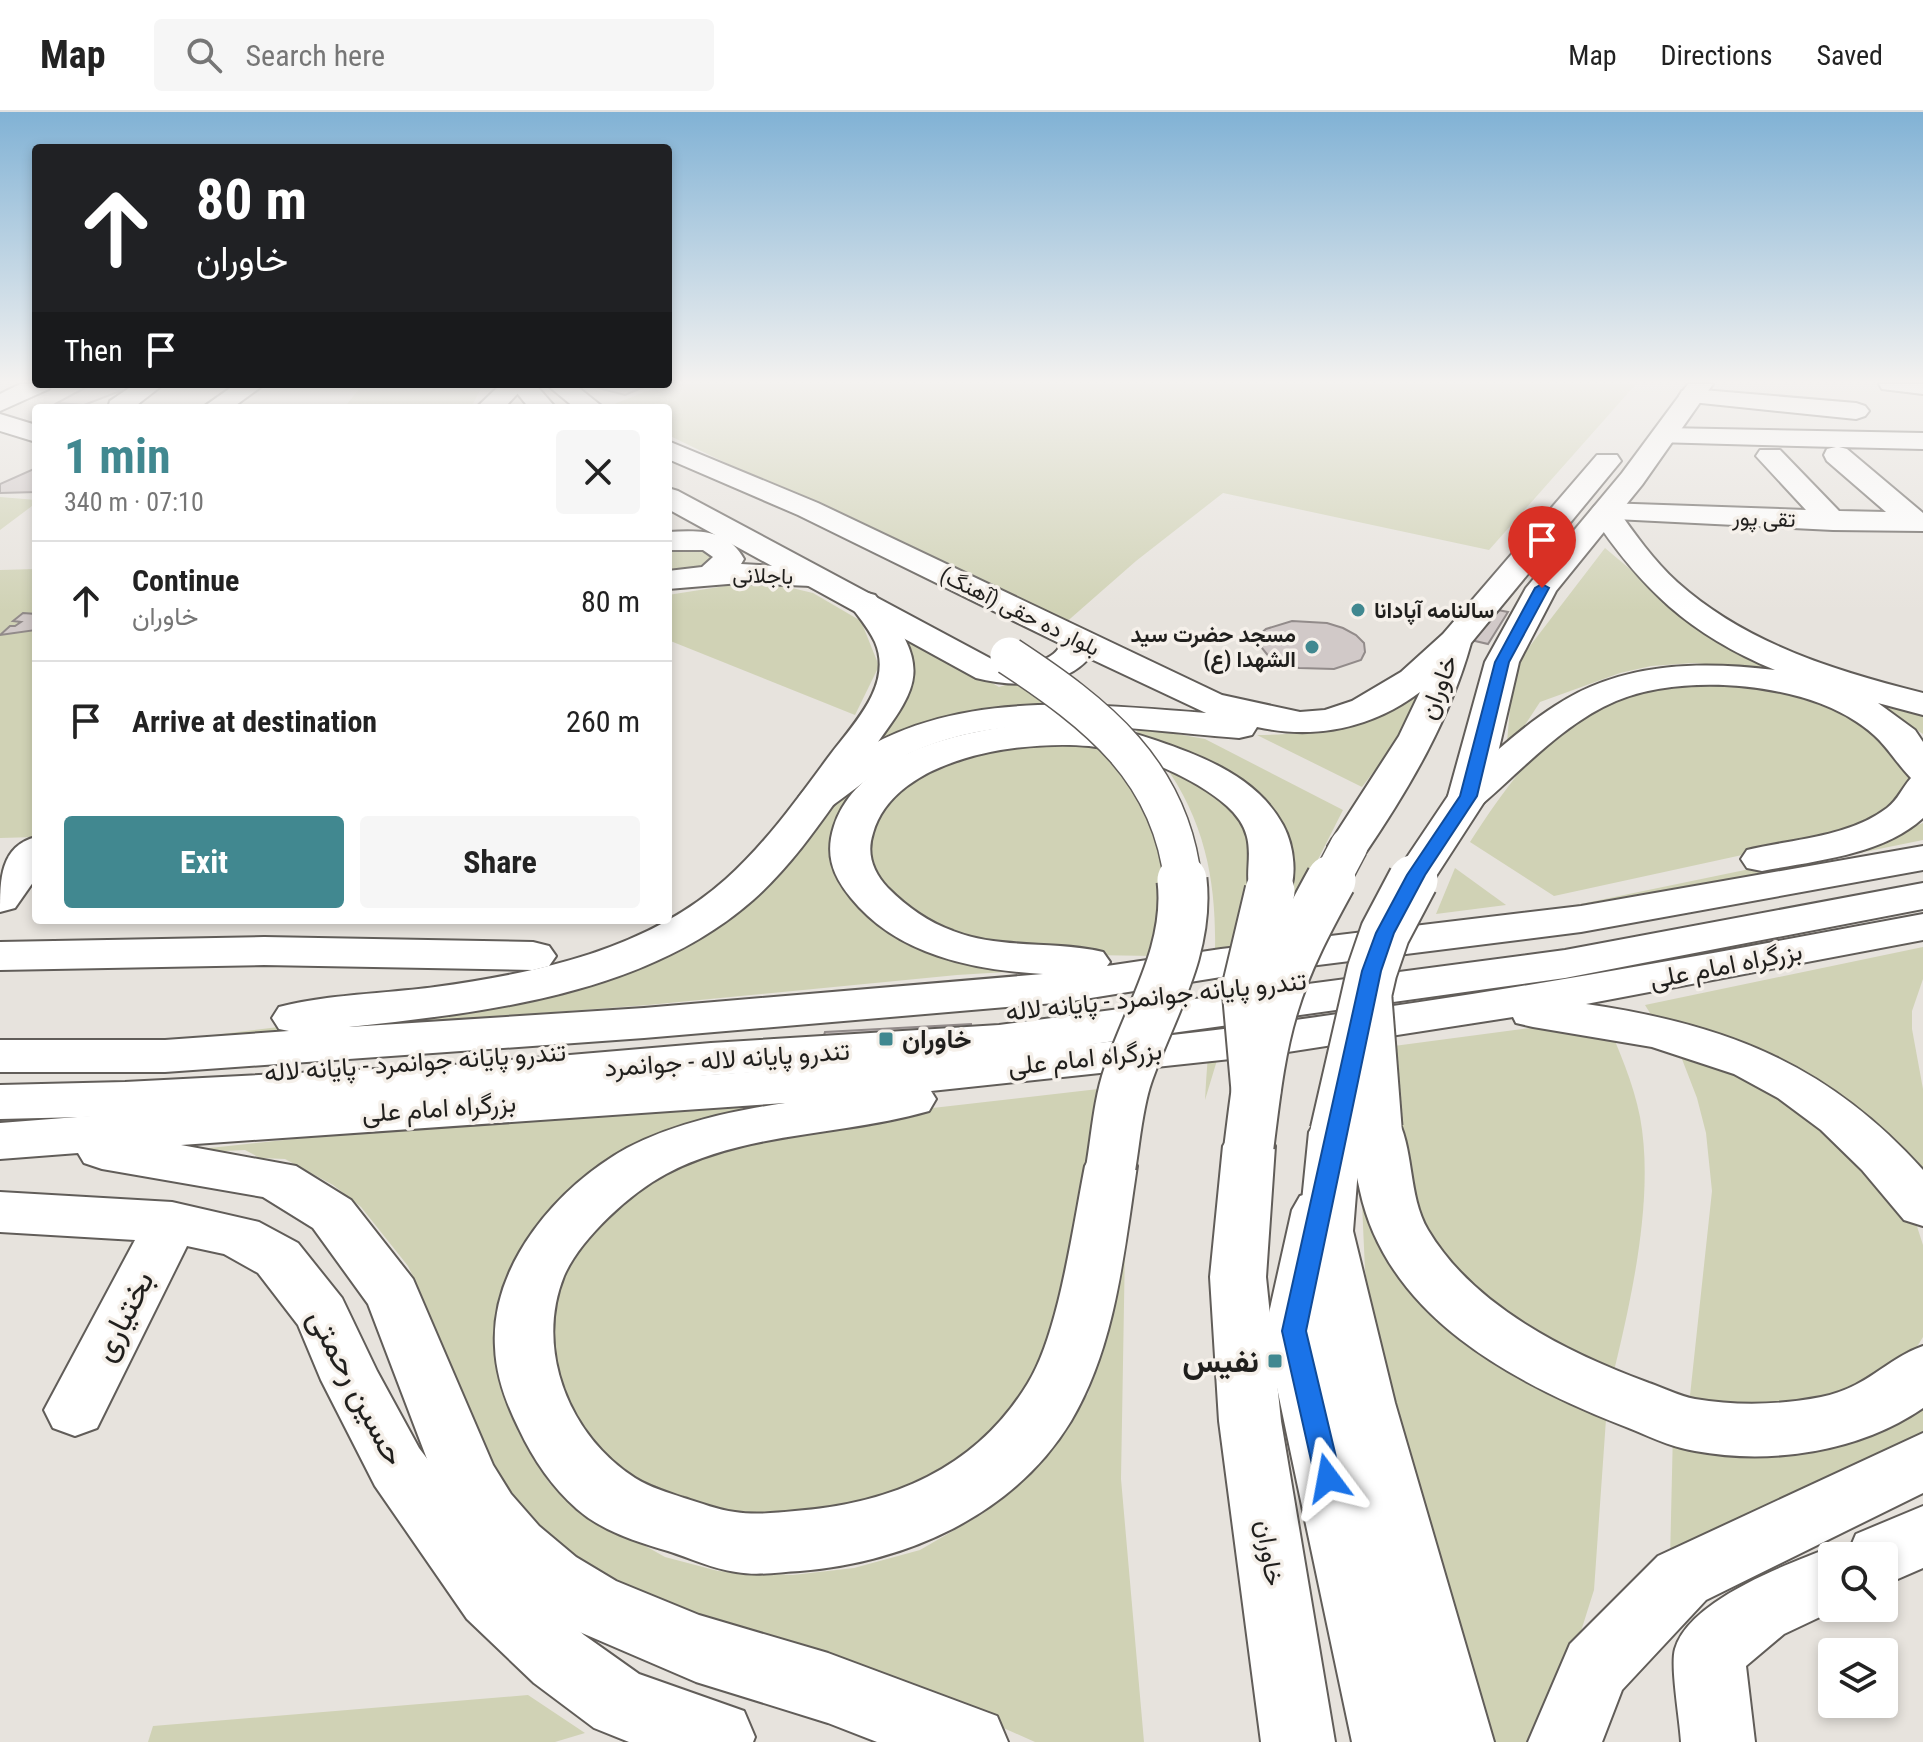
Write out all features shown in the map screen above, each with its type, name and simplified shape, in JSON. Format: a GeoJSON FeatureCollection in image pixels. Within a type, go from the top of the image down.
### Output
{"type":"FeatureCollection","features":[{"type":"Feature","properties":{"kind":"main road","name":"بلوار ده حقی (آهنگ)"},"geometry":{"type":"LineString","coordinates":[[694,460],[808,509],[1209,703],[1302,723],[1340,717],[1401,690],[1455,641]]}},
{"type":"Feature","properties":{"kind":"main road","name":"خاوران"},"geometry":{"type":"LineString","coordinates":[[1298,1742],[1250,1421],[1238,1277],[1256,1090],[1278,991],[1307,924],[1349,846],[1418,736],[1444,678],[1455,641],[1607,460]]}},
{"type":"Feature","properties":{"kind":"main road","name":"خاوران"},"geometry":{"type":"LineString","coordinates":[[1356,1130],[1372,971],[1385,933],[1416,875],[1468,796],[1502,662],[1542,588],[1646,460]]}},
{"type":"Feature","properties":{"kind":"main road"},"geometry":{"type":"LineString","coordinates":[[1774,460],[1833,521]]}},
{"type":"Feature","properties":{"kind":"main road"},"geometry":{"type":"LineString","coordinates":[[1849,460],[1919,522]]}},
{"type":"Feature","properties":{"kind":"main road","name":"بلوار ده حقی (آهنگ)"},"geometry":{"type":"LineString","coordinates":[[672,479],[1009,656],[1074,699],[1107,728],[1137,761],[1159,795],[1173,828],[1186,879],[1178,940],[1148,1031],[1126,1081],[1094,1262],[1067,1360],[1049,1402],[1013,1449],[977,1481],[930,1511],[877,1529],[823,1541],[735,1543],[654,1518],[603,1492],[564,1454],[536,1402],[523,1342],[530,1292],[545,1259],[604,1192],[646,1162],[728,1131],[891,1104],[1052,1063]]}},
{"type":"Feature","properties":{"kind":"main road"},"geometry":{"type":"LineString","coordinates":[[676,502],[998,674],[1024,673],[1068,661],[1075,654],[1079,640]]}},
{"type":"Feature","properties":{"kind":"main road"},"geometry":{"type":"LineString","coordinates":[[672,531],[683,520],[676,502]]}},
{"type":"Feature","properties":{"kind":"main road"},"geometry":{"type":"LineString","coordinates":[[1605,512],[1621,541],[1644,570],[1687,610],[1743,645],[1822,674],[1923,704]]}},
{"type":"Feature","properties":{"kind":"main road","name":"تقی پور"},"geometry":{"type":"LineString","coordinates":[[1605,512],[1919,522]]}},
{"type":"Feature","properties":{"kind":"main road","name":"باجلانی"},"geometry":{"type":"LineString","coordinates":[[672,541],[715,543],[726,551],[729,559],[713,573]]}},
{"type":"Feature","properties":{"kind":"main road","name":"باجلانی"},"geometry":{"type":"LineString","coordinates":[[672,579],[713,573],[775,572],[812,577]]}},
{"type":"Feature","properties":{"kind":"main road"},"geometry":{"type":"LineString","coordinates":[[21,1055],[178,1031],[440,1002],[526,985],[599,966],[670,937],[720,906],[755,875],[819,797],[893,690],[900,661],[888,629],[864,602]]}},
{"type":"Feature","properties":{"kind":"main road"},"geometry":{"type":"LineString","coordinates":[[1468,796],[1572,708],[1629,683],[1675,675],[1749,677],[1815,690],[1839,699],[1883,722],[1915,750],[1923,770]]}},
{"type":"Feature","properties":{"kind":"main road"},"geometry":{"type":"LineString","coordinates":[[819,797],[896,746],[928,734],[982,721],[1027,717],[1123,716],[1247,728],[1302,723]]}},
{"type":"Feature","properties":{"kind":"main road"},"geometry":{"type":"LineString","coordinates":[[1221,963],[1071,962],[1009,958],[972,952],[937,941],[901,923],[875,902],[859,880],[851,860],[849,843],[855,823],[869,799],[890,779],[934,756],[1014,738],[1091,735],[1190,766],[1225,786],[1259,818],[1271,852],[1270,891],[1247,988],[1256,1090]]}},
{"type":"Feature","properties":{"kind":"main road"},"geometry":{"type":"LineString","coordinates":[[1452,934],[1560,901],[1872,832],[1910,813],[1921,799],[1923,787]]}},
{"type":"Feature","properties":{"kind":"main road"},"geometry":{"type":"LineString","coordinates":[[0,846],[32,847]]}},
{"type":"Feature","properties":{"kind":"main road"},"geometry":{"type":"LineString","coordinates":[[0,899],[32,853]]}},
{"type":"Feature","properties":{"kind":"main road"},"geometry":{"type":"LineString","coordinates":[[21,1055],[165,1056],[644,1023],[1066,987],[1221,963],[1581,919],[1923,858]]}},
{"type":"Feature","properties":{"kind":"main road","name":"تندرو پایانه جوانمرد - پایانه لاله"},"geometry":{"type":"LineString","coordinates":[[0,1076],[263,1074],[442,1057],[529,1054],[807,1032],[1092,1004],[1440,966],[1923,881]]}},
{"type":"Feature","properties":{"kind":"main road","name":"تندرو پایانه لاله - جوانمرد"},"geometry":{"type":"LineString","coordinates":[[0,1102],[125,1099],[453,1082],[711,1059],[999,1041],[1565,964],[1923,896]]}},
{"type":"Feature","properties":{"kind":"main road","name":"بزرگراه امام علی"},"geometry":{"type":"LineString","coordinates":[[0,1141],[258,1119],[748,1088],[1052,1063],[1491,1007],[1923,927]]}},
{"type":"Feature","properties":{"kind":"main road"},"geometry":{"type":"LineString","coordinates":[[0,956],[271,936],[419,971],[533,956]]}},
{"type":"Feature","properties":{"kind":"main road"},"geometry":{"type":"LineString","coordinates":[[1491,1007],[1660,1032],[1709,1044],[1746,1059],[1811,1095],[1861,1135],[1891,1165],[1923,1206]]}},
{"type":"Feature","properties":{"kind":"main road"},"geometry":{"type":"LineString","coordinates":[[1356,1130],[1294,1331],[1389,1742]]}},
{"type":"Feature","properties":{"kind":"main road"},"geometry":{"type":"LineString","coordinates":[[1356,1130],[1383,1185],[1394,1217],[1417,1258],[1451,1297],[1495,1335],[1548,1366],[1610,1395],[1692,1424],[1739,1430],[1789,1430],[1848,1418],[1876,1406],[1897,1394],[1923,1371]]}},
{"type":"Feature","properties":{"kind":"main road"},"geometry":{"type":"LineString","coordinates":[[1356,1130],[1326,1231],[1364,1403],[1457,1742]]}},
{"type":"Feature","properties":{"kind":"main road"},"geometry":{"type":"LineString","coordinates":[[0,1141],[94,1149],[277,1180],[332,1214],[393,1295],[467,1480],[488,1515],[516,1547],[552,1579],[592,1604],[696,1648],[828,1688],[971,1742]]}},
{"type":"Feature","properties":{"kind":"main road","name":"حسین رحمتی"},"geometry":{"type":"LineString","coordinates":[[0,1212],[172,1222],[239,1237],[278,1258],[322,1314],[351,1380],[397,1467],[491,1597],[559,1659],[619,1703],[721,1741]]}},
{"type":"Feature","properties":{"kind":"main road","name":"بختیاری"},"geometry":{"type":"LineString","coordinates":[[75,1410],[172,1222]]}},
{"type":"Feature","properties":{"kind":"main road"},"geometry":{"type":"LineString","coordinates":[[1238,1277],[1294,1331]]}},
{"type":"Feature","properties":{"kind":"main road"},"geometry":{"type":"LineString","coordinates":[[1565,1742],[1595,1668],[1682,1578],[1923,1460]]}},
{"type":"Feature","properties":{"kind":"main road"},"geometry":{"type":"LineString","coordinates":[[1898,1548],[1923,1536]]}},
{"type":"Feature","properties":{"kind":"main road"},"geometry":{"type":"LineString","coordinates":[[1718,1742],[1709,1652],[1760,1611],[1818,1584]]}},
{"type":"Feature","properties":{"kind":"green space"},"geometry":{"type":"Polygon","coordinates":[[[720,460],[1569,460],[1489,550],[1223,493],[1136,561],[1063,625],[720,460]]]}},
{"type":"Feature","properties":{"kind":"green space"},"geometry":{"type":"Polygon","coordinates":[[[0,497],[32,500],[32,506],[0,530],[0,497]]]}},
{"type":"Feature","properties":{"kind":"green space"},"geometry":{"type":"Polygon","coordinates":[[[672,543],[720,550],[706,568],[672,573],[672,543]]]}},
{"type":"Feature","properties":{"kind":"green space"},"geometry":{"type":"Polygon","coordinates":[[[1605,548],[1681,612],[1923,710],[1923,734],[1869,700],[1751,668],[1693,663],[1651,666],[1620,673],[1540,702],[1506,754],[1512,684],[1520,659],[1605,548]]]}},
{"type":"Feature","properties":{"kind":"green space"},"geometry":{"type":"Polygon","coordinates":[[[32,569],[32,837],[0,838],[0,570],[32,569]]]}},
{"type":"Feature","properties":{"kind":"green space"},"geometry":{"type":"Polygon","coordinates":[[[738,584],[775,584],[813,593],[861,621],[879,666],[855,715],[672,642],[672,594],[738,584]]]}},
{"type":"Feature","properties":{"kind":"green space"},"geometry":{"type":"Polygon","coordinates":[[[901,630],[999,687],[1026,678],[1069,710],[1021,711],[849,767],[913,666],[911,650],[901,630]]]}},
{"type":"Feature","properties":{"kind":"green space"},"geometry":{"type":"Polygon","coordinates":[[[1435,667],[1401,736],[1362,787],[1257,735],[1312,732],[1371,720],[1408,701],[1435,667]]]}},
{"type":"Feature","properties":{"kind":"green space"},"geometry":{"type":"Polygon","coordinates":[[[1675,680],[1775,685],[1847,711],[1908,764],[1910,783],[1905,795],[1875,819],[1783,846],[1554,896],[1470,842],[1522,769],[1569,721],[1605,699],[1675,680]]]}},
{"type":"Feature","properties":{"kind":"green space"},"geometry":{"type":"Polygon","coordinates":[[[1132,726],[1205,739],[1343,810],[1260,974],[1278,836],[1150,745],[1132,726]]]}},
{"type":"Feature","properties":{"kind":"green space"},"geometry":{"type":"Polygon","coordinates":[[[1042,731],[865,791],[871,909],[1072,968],[957,975],[648,1005],[166,1041],[303,1024],[589,979],[667,924],[672,924],[672,920],[824,813],[855,782],[943,738],[1042,731]]]}},
{"type":"Feature","properties":{"kind":"green space"},"geometry":{"type":"Polygon","coordinates":[[[1105,742],[1155,825],[1166,876],[1155,956],[1024,954],[932,929],[874,881],[864,827],[923,769],[1004,746],[1105,742]]]}},
{"type":"Feature","properties":{"kind":"green space"},"geometry":{"type":"Polygon","coordinates":[[[1161,760],[1203,779],[1257,839],[1221,1047],[1205,1100],[1215,967],[1211,882],[1202,841],[1186,800],[1161,760]]]}},
{"type":"Feature","properties":{"kind":"green space"},"geometry":{"type":"Polygon","coordinates":[[[1923,823],[1923,840],[1756,874],[1566,907],[1871,844],[1923,823]]]}},
{"type":"Feature","properties":{"kind":"green space"},"geometry":{"type":"Polygon","coordinates":[[[1455,868],[1506,905],[1436,914],[1455,868]]]}},
{"type":"Feature","properties":{"kind":"green space"},"geometry":{"type":"Polygon","coordinates":[[[1923,947],[1923,979],[1912,1011],[1912,1029],[1923,1089],[1923,1188],[1655,1021],[1645,1005],[1923,947]]]}},
{"type":"Feature","properties":{"kind":"green space"},"geometry":{"type":"Polygon","coordinates":[[[1605,1018],[1637,1104],[1644,1148],[1645,1181],[1639,1249],[1612,1379],[1580,1367],[1426,1255],[1387,1116],[1394,1046],[1605,1018]]]}},
{"type":"Feature","properties":{"kind":"green space"},"geometry":{"type":"Polygon","coordinates":[[[1675,1041],[1771,1080],[1913,1214],[1923,1245],[1923,1337],[1905,1366],[1822,1406],[1689,1405],[1712,1191],[1706,1133],[1697,1098],[1675,1041]]]}},
{"type":"Feature","properties":{"kind":"green space"},"geometry":{"type":"Polygon","coordinates":[[[1107,1088],[1060,1326],[1033,1393],[996,1438],[873,1511],[735,1520],[611,1477],[554,1391],[551,1291],[589,1225],[684,1158],[880,1114],[1107,1088]]]}},
{"type":"Feature","properties":{"kind":"green space"},"geometry":{"type":"Polygon","coordinates":[[[900,1095],[656,1147],[501,1356],[510,1413],[528,1450],[550,1484],[601,1521],[665,1557],[718,1571],[793,1575],[854,1568],[920,1550],[982,1514],[1030,1472],[1088,1394],[1113,1316],[1125,1246],[1121,1479],[1144,1742],[1035,1742],[923,1692],[621,1589],[573,1559],[501,1489],[408,1266],[361,1207],[333,1185],[285,1159],[260,1158],[245,1150],[145,1155],[303,1138],[900,1095]]]}},
{"type":"Feature","properties":{"kind":"green space"},"geometry":{"type":"Polygon","coordinates":[[[1369,1130],[1373,1196],[1607,1405],[1594,1590],[1546,1742],[1495,1742],[1383,1379],[1365,1270],[1362,1203],[1369,1130]]]}},
{"type":"Feature","properties":{"kind":"green space"},"geometry":{"type":"Polygon","coordinates":[[[1923,1404],[1923,1435],[1670,1562],[1673,1430],[1923,1404]]]}},
{"type":"Feature","properties":{"kind":"green space"},"geometry":{"type":"Polygon","coordinates":[[[528,1695],[585,1733],[555,1742],[148,1742],[153,1726],[528,1695]]]}},
{"type":"Feature","properties":{"kind":"building"},"geometry":{"type":"Polygon","coordinates":[[[32,470],[32,492],[0,493],[0,484],[32,470]]]}},
{"type":"Feature","properties":{"kind":"building"},"geometry":{"type":"Polygon","coordinates":[[[1488,608],[1508,612],[1488,644],[1471,640],[1488,608]]]}},
{"type":"Feature","properties":{"kind":"building"},"geometry":{"type":"Polygon","coordinates":[[[23,613],[32,614],[32,631],[0,635],[21,622],[13,621],[23,613]]]}},
{"type":"Feature","properties":{"kind":"building","name":"مسجد حضرت سید الشهدا (ع)"},"geometry":{"type":"Polygon","coordinates":[[[1292,621],[1327,623],[1343,628],[1364,643],[1365,652],[1361,660],[1334,669],[1299,668],[1283,664],[1270,658],[1257,642],[1266,629],[1292,621]]]}},
{"type":"Feature","properties":{"kind":"building"},"geometry":{"type":"Polygon","coordinates":[[[971,1024],[972,1038],[819,1052],[825,1032],[971,1024]]]}},
{"type":"Feature","properties":{"kind":"place","name":"سالنامه آپادانا"},"geometry":{"type":"Point","coordinates":[1358,610]}},
{"type":"Feature","properties":{"kind":"place","name":"مسجد حضرت سید الشهدا (ع)"},"geometry":{"type":"Point","coordinates":[1312,647]}},
{"type":"Feature","properties":{"kind":"place","name":"خاوران"},"geometry":{"type":"Point","coordinates":[886,1039]}},
{"type":"Feature","properties":{"kind":"place","name":"نفیس"},"geometry":{"type":"Point","coordinates":[1275,1361]}},
{"type":"Feature","properties":{"kind":"route"},"geometry":{"type":"LineString","coordinates":[[1328,1478],[1294,1331],[1372,971],[1385,933],[1416,875],[1468,796],[1502,662],[1542,588]]}}]}
